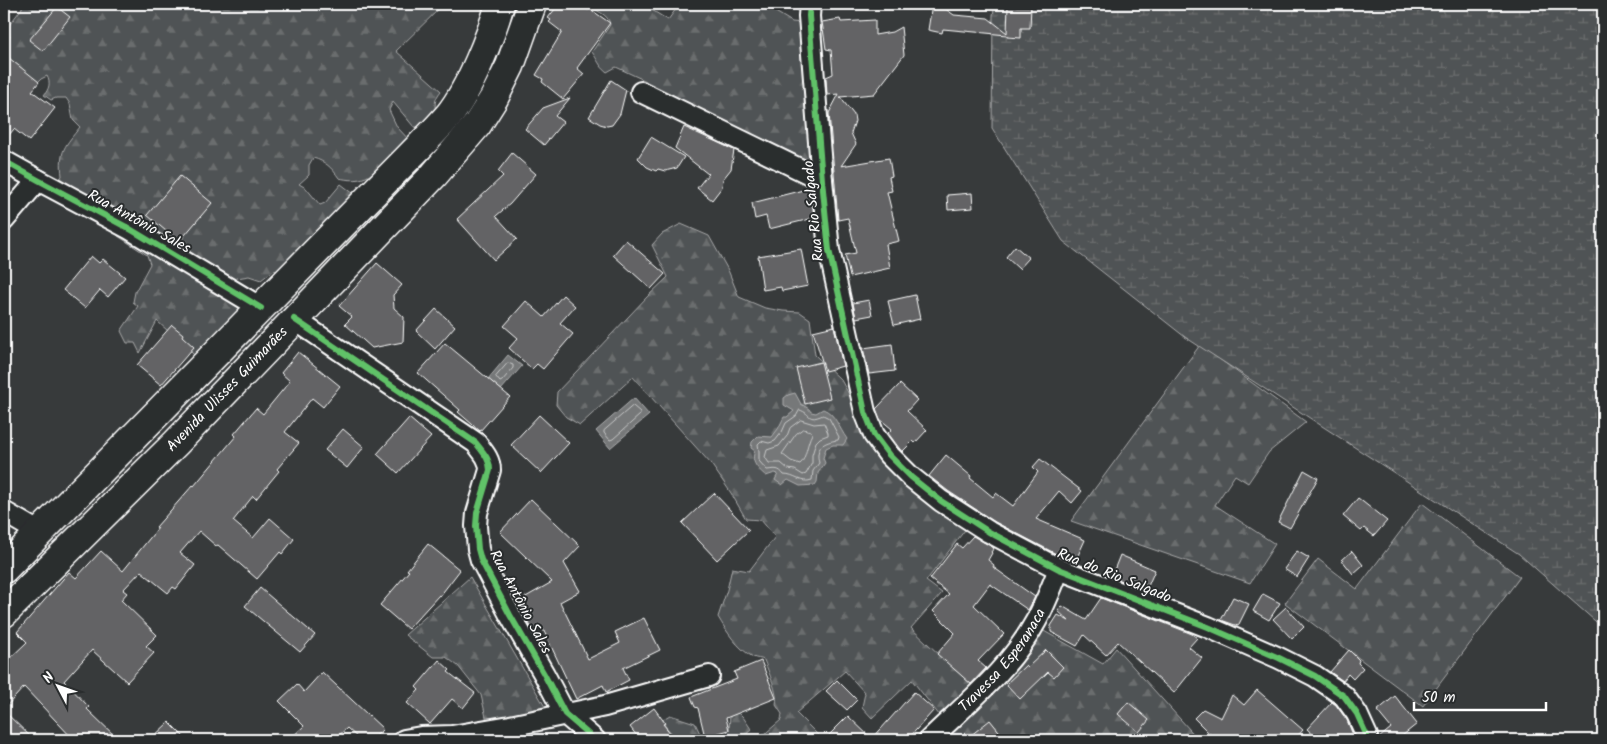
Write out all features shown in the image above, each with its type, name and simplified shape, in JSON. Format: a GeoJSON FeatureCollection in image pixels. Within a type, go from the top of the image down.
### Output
{"type":"FeatureCollection","features":[{"type":"Feature","properties":{"kind":"main road"},"geometry":{"type":"LineString","coordinates":[[4,569],[450,114],[471,76],[494,24],[500,4]]}},
{"type":"Feature","properties":{"kind":"main road","name":"Avenida Ulisses Guimarães"},"geometry":{"type":"LineString","coordinates":[[4,613],[176,443],[434,175],[477,125],[494,98],[510,66],[532,4]]}},
{"type":"Feature","properties":{"kind":"main road"},"geometry":{"type":"LineString","coordinates":[[152,419],[176,443]]}},
{"type":"Feature","properties":{"kind":"street","name":"Rua Rio Salgado"},"geometry":{"type":"LineString","coordinates":[[810,4],[810,26],[829,250],[865,412]]}},
{"type":"Feature","properties":{"kind":"street"},"geometry":{"type":"LineString","coordinates":[[641,92],[822,180]]}},
{"type":"Feature","properties":{"kind":"street","name":"Rua Antônio Sales"},"geometry":{"type":"LineString","coordinates":[[4,161],[130,229],[261,308]]}},
{"type":"Feature","properties":{"kind":"street"},"geometry":{"type":"LineString","coordinates":[[4,220],[38,180]]}},
{"type":"Feature","properties":{"kind":"street","name":"Rua Antônio Sales"},"geometry":{"type":"LineString","coordinates":[[294,319],[476,443],[487,456],[490,470],[476,526],[481,560],[565,714],[595,740]]}},
{"type":"Feature","properties":{"kind":"street","name":"Rua do Rio Salgado"},"geometry":{"type":"LineString","coordinates":[[865,412],[874,435],[889,455],[941,501],[989,532],[1059,569],[1208,627],[1315,676],[1344,696],[1357,714],[1367,740]]}},
{"type":"Feature","properties":{"kind":"street"},"geometry":{"type":"LineString","coordinates":[[4,512],[40,533]]}},
{"type":"Feature","properties":{"kind":"street","name":"Travessa Esperanaca"},"geometry":{"type":"LineString","coordinates":[[929,740],[992,678],[1018,648],[1036,622],[1059,569]]}},
{"type":"Feature","properties":{"kind":"street"},"geometry":{"type":"LineString","coordinates":[[404,740],[421,736],[452,736],[606,706],[709,676]]}},
{"type":"Feature","properties":{"kind":"green space"},"geometry":{"type":"Polygon","coordinates":[[[22,4],[444,4],[396,51],[441,91],[435,103],[437,116],[426,127],[414,127],[393,102],[389,110],[397,127],[411,142],[390,165],[379,167],[363,178],[352,180],[339,178],[328,165],[313,158],[309,165],[309,175],[299,184],[306,188],[320,205],[325,203],[341,184],[354,194],[282,273],[274,270],[261,280],[249,276],[237,278],[234,284],[217,291],[223,298],[231,297],[241,306],[238,318],[203,363],[157,321],[140,353],[135,343],[127,343],[121,331],[138,306],[133,302],[135,292],[150,264],[147,255],[118,236],[116,225],[56,183],[62,176],[61,160],[64,149],[80,127],[73,120],[70,104],[66,98],[51,100],[44,95],[49,86],[47,76],[36,84],[12,61],[4,56],[4,40],[6,42],[10,37],[7,28],[22,8],[22,4]]]}},
{"type":"Feature","properties":{"kind":"green space"},"geometry":{"type":"Polygon","coordinates":[[[586,4],[642,4],[668,20],[676,9],[674,4],[770,4],[769,8],[792,22],[803,23],[811,139],[810,170],[700,117],[680,98],[672,101],[650,90],[646,81],[616,67],[607,72],[592,52],[610,25],[609,21],[604,15],[586,4]]]}},
{"type":"Feature","properties":{"kind":"green space"},"geometry":{"type":"Polygon","coordinates":[[[995,4],[1603,4],[1603,628],[1519,554],[1185,337],[1063,241],[992,128],[993,15],[995,4]]]}},
{"type":"Feature","properties":{"kind":"green space"},"geometry":{"type":"Polygon","coordinates":[[[681,224],[709,236],[728,270],[739,297],[765,308],[800,312],[810,319],[815,355],[841,380],[863,420],[968,526],[926,581],[942,593],[911,628],[975,688],[943,720],[912,680],[872,718],[862,707],[865,693],[845,671],[796,713],[823,740],[761,740],[760,738],[781,720],[782,714],[776,705],[777,700],[773,682],[764,660],[753,657],[742,649],[718,617],[732,568],[749,571],[775,537],[761,520],[746,519],[711,464],[633,377],[580,425],[566,417],[556,405],[557,392],[668,277],[652,245],[662,234],[681,224]]]}},
{"type":"Feature","properties":{"kind":"green space"},"geometry":{"type":"Polygon","coordinates":[[[1200,345],[1306,422],[1269,452],[1248,483],[1235,475],[1215,505],[1275,544],[1250,583],[1071,521],[1200,345]]]}},
{"type":"Feature","properties":{"kind":"green space"},"geometry":{"type":"Polygon","coordinates":[[[1422,503],[1520,577],[1423,706],[1285,603],[1318,559],[1357,589],[1422,503]]]}},
{"type":"Feature","properties":{"kind":"green space"},"geometry":{"type":"Polygon","coordinates":[[[470,577],[548,712],[488,726],[481,695],[458,666],[446,657],[433,657],[405,635],[470,577]]]}},
{"type":"Feature","properties":{"kind":"green space"},"geometry":{"type":"Polygon","coordinates":[[[1042,630],[1103,664],[1116,648],[1199,740],[940,740],[1042,630]]]}},
{"type":"Feature","properties":{"kind":"green space"},"geometry":{"type":"Polygon","coordinates":[[[737,711],[751,729],[742,740],[719,740],[729,730],[730,716],[737,711]]]}},
{"type":"Feature","properties":{"kind":"green space"},"geometry":{"type":"Polygon","coordinates":[[[670,715],[695,723],[703,740],[670,740],[674,736],[665,726],[663,719],[670,715]]]}},
{"type":"Feature","properties":{"kind":"water"},"geometry":{"type":"Polygon","coordinates":[[[508,355],[522,366],[501,390],[488,379],[508,355]]]}},
{"type":"Feature","properties":{"kind":"water"},"geometry":{"type":"Polygon","coordinates":[[[795,393],[801,404],[811,412],[816,413],[823,409],[831,414],[847,439],[843,445],[833,445],[826,448],[823,458],[825,463],[818,473],[815,485],[800,486],[788,480],[782,485],[775,480],[778,474],[766,476],[760,471],[753,459],[755,451],[751,448],[752,442],[758,436],[772,437],[784,417],[787,417],[794,411],[784,405],[784,398],[795,393]]]}},
{"type":"Feature","properties":{"kind":"water"},"geometry":{"type":"Polygon","coordinates":[[[634,398],[649,415],[610,448],[596,431],[634,398]]]}},
{"type":"Feature","properties":{"kind":"building"},"geometry":{"type":"Polygon","coordinates":[[[555,4],[578,4],[588,10],[590,9],[610,23],[577,68],[584,74],[563,99],[542,82],[543,79],[536,75],[562,32],[549,22],[551,20],[548,18],[555,9],[555,4]]]}},
{"type":"Feature","properties":{"kind":"building"},"geometry":{"type":"Polygon","coordinates":[[[932,5],[943,7],[954,15],[988,18],[1007,33],[1008,6],[1031,6],[1030,28],[1021,28],[1021,38],[943,29],[942,33],[928,30],[932,5]]]}},
{"type":"Feature","properties":{"kind":"building"},"geometry":{"type":"Polygon","coordinates":[[[57,7],[70,17],[43,51],[29,40],[57,7]]]}},
{"type":"Feature","properties":{"kind":"building"},"geometry":{"type":"Polygon","coordinates":[[[840,19],[841,22],[875,20],[875,35],[892,32],[901,27],[904,55],[874,94],[840,97],[854,115],[855,121],[851,133],[856,144],[841,166],[889,158],[892,176],[889,177],[892,191],[887,192],[899,241],[886,244],[890,268],[850,277],[845,255],[856,253],[848,218],[838,220],[829,113],[839,94],[827,95],[826,77],[833,74],[831,50],[826,49],[822,22],[840,19]]]}},
{"type":"Feature","properties":{"kind":"building"},"geometry":{"type":"Polygon","coordinates":[[[4,54],[39,82],[32,91],[55,108],[29,141],[14,129],[4,141],[4,54]]]}},
{"type":"Feature","properties":{"kind":"building"},"geometry":{"type":"Polygon","coordinates":[[[611,80],[626,90],[620,114],[612,125],[607,126],[589,117],[611,80]]]}},
{"type":"Feature","properties":{"kind":"building"},"geometry":{"type":"Polygon","coordinates":[[[570,98],[555,116],[563,122],[544,145],[525,129],[543,108],[570,98]]]}},
{"type":"Feature","properties":{"kind":"building"},"geometry":{"type":"Polygon","coordinates":[[[684,127],[734,150],[731,169],[723,179],[722,187],[712,200],[697,188],[708,174],[675,148],[684,127]]]}},
{"type":"Feature","properties":{"kind":"building"},"geometry":{"type":"Polygon","coordinates":[[[651,137],[684,157],[677,168],[665,171],[658,169],[656,171],[647,167],[638,158],[651,137]]]}},
{"type":"Feature","properties":{"kind":"building"},"geometry":{"type":"Polygon","coordinates":[[[512,153],[536,174],[510,204],[496,216],[517,239],[494,260],[457,219],[503,176],[498,171],[512,153]]]}},
{"type":"Feature","properties":{"kind":"building"},"geometry":{"type":"Polygon","coordinates":[[[180,176],[212,203],[179,242],[147,215],[180,176]]]}},
{"type":"Feature","properties":{"kind":"building"},"geometry":{"type":"Polygon","coordinates":[[[811,188],[814,218],[769,229],[766,216],[755,219],[752,203],[811,188]]]}},
{"type":"Feature","properties":{"kind":"building"},"geometry":{"type":"Polygon","coordinates":[[[972,193],[973,208],[948,210],[947,195],[972,193]]]}},
{"type":"Feature","properties":{"kind":"building"},"geometry":{"type":"Polygon","coordinates":[[[626,240],[665,274],[651,289],[613,255],[626,240]]]}},
{"type":"Feature","properties":{"kind":"building"},"geometry":{"type":"Polygon","coordinates":[[[1015,246],[1029,258],[1019,269],[1006,257],[1015,246]]]}},
{"type":"Feature","properties":{"kind":"building"},"geometry":{"type":"Polygon","coordinates":[[[801,249],[808,286],[782,291],[781,287],[763,290],[758,256],[801,249]]]}},
{"type":"Feature","properties":{"kind":"building"},"geometry":{"type":"Polygon","coordinates":[[[91,256],[99,263],[103,259],[125,277],[108,297],[100,290],[85,308],[63,290],[91,256]]]}},
{"type":"Feature","properties":{"kind":"building"},"geometry":{"type":"Polygon","coordinates":[[[377,263],[402,285],[393,295],[394,308],[404,317],[403,342],[372,348],[345,324],[352,317],[339,306],[377,263]]]}},
{"type":"Feature","properties":{"kind":"building"},"geometry":{"type":"Polygon","coordinates":[[[563,295],[575,306],[560,323],[573,334],[543,369],[537,364],[532,369],[509,348],[518,338],[504,326],[526,301],[544,317],[563,295]]]}},
{"type":"Feature","properties":{"kind":"building"},"geometry":{"type":"Polygon","coordinates":[[[915,295],[920,319],[894,325],[888,301],[915,295]]]}},
{"type":"Feature","properties":{"kind":"building"},"geometry":{"type":"Polygon","coordinates":[[[869,300],[872,315],[856,318],[853,303],[869,300]]]}},
{"type":"Feature","properties":{"kind":"building"},"geometry":{"type":"Polygon","coordinates":[[[436,309],[455,326],[435,349],[416,331],[436,309]]]}},
{"type":"Feature","properties":{"kind":"building"},"geometry":{"type":"Polygon","coordinates":[[[172,325],[194,347],[161,385],[137,365],[172,325]]]}},
{"type":"Feature","properties":{"kind":"building"},"geometry":{"type":"Polygon","coordinates":[[[834,326],[843,366],[825,371],[813,331],[834,326]]]}},
{"type":"Feature","properties":{"kind":"building"},"geometry":{"type":"Polygon","coordinates":[[[445,343],[510,397],[480,431],[458,412],[460,410],[418,373],[445,343]]]}},
{"type":"Feature","properties":{"kind":"building"},"geometry":{"type":"Polygon","coordinates":[[[892,344],[895,371],[869,374],[863,348],[892,344]]]}},
{"type":"Feature","properties":{"kind":"building"},"geometry":{"type":"Polygon","coordinates":[[[298,352],[340,386],[323,407],[312,398],[285,432],[299,443],[277,469],[279,471],[256,499],[253,496],[233,521],[253,538],[270,518],[294,539],[282,554],[280,552],[257,579],[199,531],[180,553],[195,565],[176,589],[173,587],[168,593],[141,571],[123,590],[127,593],[121,600],[157,635],[146,646],[154,653],[127,682],[92,650],[64,681],[89,707],[87,709],[119,740],[74,740],[24,687],[4,709],[4,664],[27,642],[17,632],[69,572],[76,578],[101,551],[123,571],[158,528],[156,527],[194,486],[236,436],[234,434],[256,408],[263,414],[290,381],[281,373],[298,352]]]}},
{"type":"Feature","properties":{"kind":"building"},"geometry":{"type":"Polygon","coordinates":[[[821,362],[830,398],[805,404],[796,368],[821,362]]]}},
{"type":"Feature","properties":{"kind":"building"},"geometry":{"type":"Polygon","coordinates":[[[900,384],[917,400],[907,411],[927,430],[915,443],[913,441],[902,452],[888,433],[892,429],[880,419],[876,409],[900,384]]]}},
{"type":"Feature","properties":{"kind":"building"},"geometry":{"type":"Polygon","coordinates":[[[539,415],[569,443],[541,473],[511,445],[539,415]]]}},
{"type":"Feature","properties":{"kind":"building"},"geometry":{"type":"Polygon","coordinates":[[[409,418],[431,437],[398,473],[377,454],[409,418]]]}},
{"type":"Feature","properties":{"kind":"building"},"geometry":{"type":"Polygon","coordinates":[[[343,429],[364,447],[347,468],[325,450],[343,429]]]}},
{"type":"Feature","properties":{"kind":"building"},"geometry":{"type":"Polygon","coordinates":[[[946,455],[993,497],[996,493],[1013,506],[1038,472],[1033,467],[1040,459],[1082,491],[1072,503],[1059,491],[1036,519],[1085,540],[1075,562],[995,522],[929,476],[946,455]]]}},
{"type":"Feature","properties":{"kind":"building"},"geometry":{"type":"Polygon","coordinates":[[[1304,470],[1318,478],[1290,528],[1278,522],[1304,470]]]}},
{"type":"Feature","properties":{"kind":"building"},"geometry":{"type":"Polygon","coordinates":[[[714,493],[749,530],[717,560],[682,523],[714,493]]]}},
{"type":"Feature","properties":{"kind":"building"},"geometry":{"type":"Polygon","coordinates":[[[1358,498],[1387,521],[1374,536],[1364,528],[1361,531],[1343,516],[1358,498]]]}},
{"type":"Feature","properties":{"kind":"building"},"geometry":{"type":"Polygon","coordinates":[[[531,499],[580,546],[564,563],[580,591],[560,602],[588,659],[620,643],[615,632],[644,618],[660,650],[623,668],[629,680],[606,692],[603,685],[576,699],[542,627],[534,632],[517,602],[552,582],[500,532],[531,499]]]}},
{"type":"Feature","properties":{"kind":"building"},"geometry":{"type":"Polygon","coordinates":[[[973,536],[994,548],[988,560],[994,565],[993,567],[1035,597],[1028,610],[990,584],[974,605],[1004,634],[978,661],[986,668],[971,684],[937,654],[955,633],[933,611],[949,594],[930,579],[957,544],[962,548],[973,536]]]}},
{"type":"Feature","properties":{"kind":"building"},"geometry":{"type":"Polygon","coordinates":[[[428,544],[460,570],[440,596],[408,629],[380,605],[409,571],[407,570],[428,544]]]}},
{"type":"Feature","properties":{"kind":"building"},"geometry":{"type":"Polygon","coordinates":[[[1297,551],[1309,558],[1297,577],[1284,569],[1297,551]]]}},
{"type":"Feature","properties":{"kind":"building"},"geometry":{"type":"Polygon","coordinates":[[[1352,551],[1363,565],[1353,574],[1342,560],[1352,551]]]}},
{"type":"Feature","properties":{"kind":"building"},"geometry":{"type":"Polygon","coordinates":[[[1120,555],[1155,570],[1148,586],[1130,577],[1128,580],[1135,586],[1112,575],[1120,555]]]}},
{"type":"Feature","properties":{"kind":"building"},"geometry":{"type":"Polygon","coordinates":[[[260,588],[315,635],[300,652],[245,606],[260,588]]]}},
{"type":"Feature","properties":{"kind":"building"},"geometry":{"type":"Polygon","coordinates":[[[1263,594],[1280,603],[1269,620],[1253,611],[1263,594]]]}},
{"type":"Feature","properties":{"kind":"building"},"geometry":{"type":"Polygon","coordinates":[[[1233,597],[1249,604],[1238,626],[1221,620],[1233,597]]]}},
{"type":"Feature","properties":{"kind":"building"},"geometry":{"type":"Polygon","coordinates":[[[1101,598],[1192,634],[1197,638],[1189,647],[1202,658],[1174,693],[1118,642],[1106,655],[1084,635],[1077,646],[1051,632],[1051,626],[1058,615],[1069,621],[1058,611],[1062,606],[1086,620],[1101,598]]]}},
{"type":"Feature","properties":{"kind":"building"},"geometry":{"type":"Polygon","coordinates":[[[1286,607],[1304,627],[1292,639],[1273,619],[1286,607]]]}},
{"type":"Feature","properties":{"kind":"building"},"geometry":{"type":"Polygon","coordinates":[[[1046,650],[1063,667],[1054,677],[1048,672],[1020,699],[1006,684],[1026,665],[1028,667],[1046,650]]]}},
{"type":"Feature","properties":{"kind":"building"},"geometry":{"type":"Polygon","coordinates":[[[1349,650],[1359,660],[1358,663],[1363,668],[1353,679],[1348,674],[1343,681],[1330,672],[1349,650]]]}},
{"type":"Feature","properties":{"kind":"building"},"geometry":{"type":"Polygon","coordinates":[[[439,660],[450,670],[448,672],[475,693],[463,708],[452,699],[430,724],[407,703],[419,690],[416,687],[439,660]]]}},
{"type":"Feature","properties":{"kind":"building"},"geometry":{"type":"Polygon","coordinates":[[[761,661],[776,698],[726,718],[729,730],[705,737],[698,708],[695,707],[691,697],[737,679],[734,672],[761,661]]]}},
{"type":"Feature","properties":{"kind":"building"},"geometry":{"type":"Polygon","coordinates":[[[322,672],[383,729],[372,740],[360,740],[347,728],[334,740],[289,740],[304,726],[279,701],[297,684],[304,692],[322,672]]]}},
{"type":"Feature","properties":{"kind":"building"},"geometry":{"type":"Polygon","coordinates":[[[837,680],[857,700],[847,710],[826,691],[837,680]]]}},
{"type":"Feature","properties":{"kind":"building"},"geometry":{"type":"Polygon","coordinates":[[[1257,690],[1303,730],[1294,740],[1216,740],[1194,718],[1203,709],[1221,718],[1232,695],[1244,705],[1257,690]]]}},
{"type":"Feature","properties":{"kind":"building"},"geometry":{"type":"Polygon","coordinates":[[[914,692],[934,710],[907,740],[824,740],[848,716],[872,739],[914,692]]]}},
{"type":"Feature","properties":{"kind":"building"},"geometry":{"type":"Polygon","coordinates":[[[1395,696],[1417,724],[1397,740],[1379,740],[1391,728],[1377,711],[1395,696]]]}},
{"type":"Feature","properties":{"kind":"building"},"geometry":{"type":"Polygon","coordinates":[[[1128,702],[1149,720],[1139,732],[1118,714],[1128,702]]]}},
{"type":"Feature","properties":{"kind":"building"},"geometry":{"type":"Polygon","coordinates":[[[1332,702],[1347,720],[1355,740],[1319,740],[1307,729],[1332,702]]]}},
{"type":"Feature","properties":{"kind":"building"},"geometry":{"type":"Polygon","coordinates":[[[654,708],[665,723],[663,724],[676,740],[640,740],[630,727],[654,708]]]}},
{"type":"Feature","properties":{"kind":"building"},"geometry":{"type":"Polygon","coordinates":[[[4,711],[34,740],[4,740],[4,711]]]}},
{"type":"Feature","properties":{"kind":"building"},"geometry":{"type":"Polygon","coordinates":[[[990,720],[1006,740],[965,740],[990,720]]]}},
{"type":"Feature","properties":{"kind":"building"},"geometry":{"type":"Polygon","coordinates":[[[169,722],[187,740],[150,740],[169,722]]]}},
{"type":"Feature","properties":{"kind":"cycle path"},"geometry":{"type":"LineString","coordinates":[[810,4],[809,16],[829,250],[865,412],[874,435],[889,455],[911,477],[941,501],[989,532],[1059,569],[1208,627],[1315,676],[1344,696],[1357,714],[1367,740]]}},
{"type":"Feature","properties":{"kind":"cycle path"},"geometry":{"type":"LineString","coordinates":[[4,161],[130,229],[261,308]]}},
{"type":"Feature","properties":{"kind":"cycle path"},"geometry":{"type":"LineString","coordinates":[[294,319],[476,443],[484,453],[489,462],[490,470],[477,513],[476,526],[481,560],[565,714],[595,740]]}}]}
